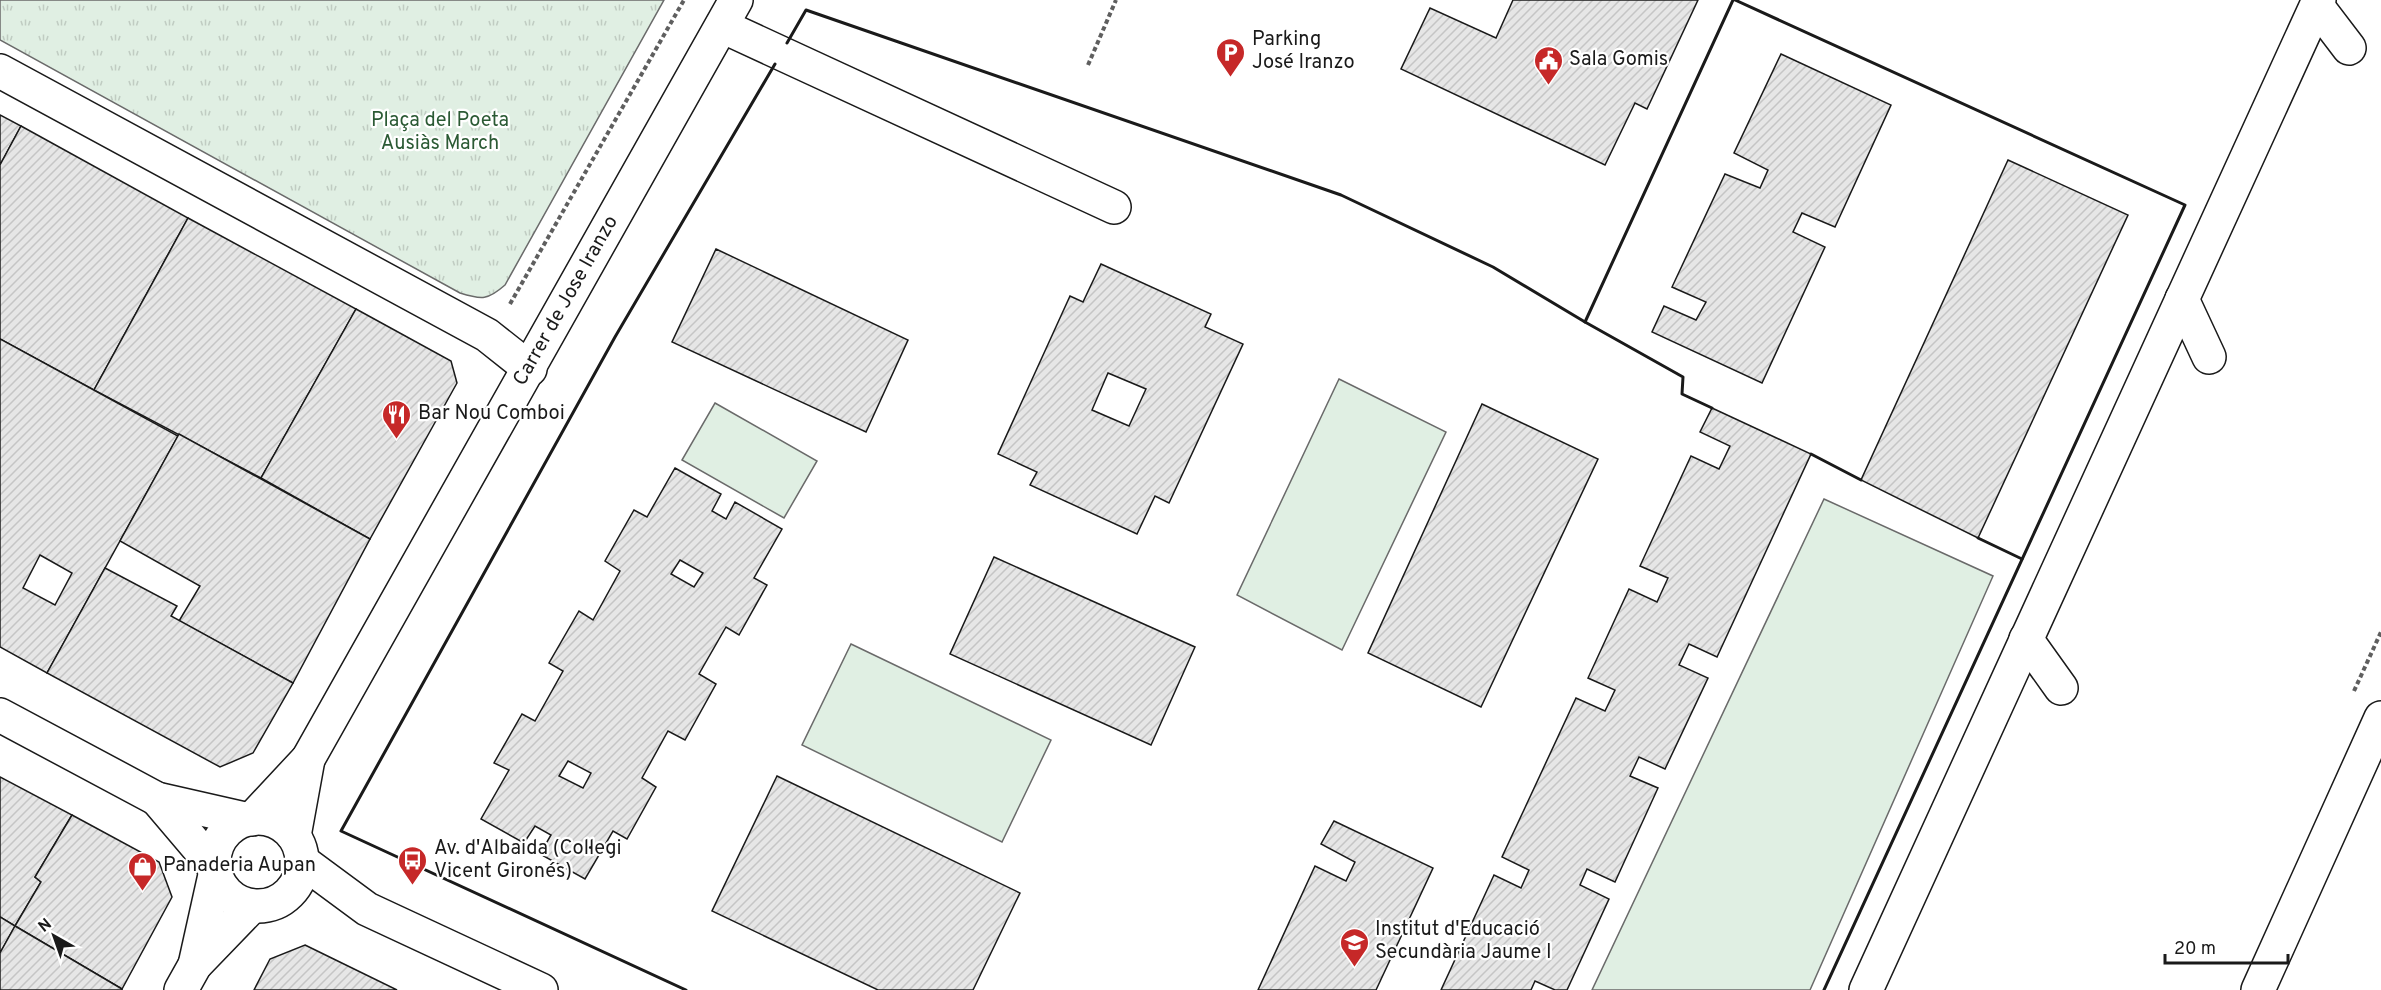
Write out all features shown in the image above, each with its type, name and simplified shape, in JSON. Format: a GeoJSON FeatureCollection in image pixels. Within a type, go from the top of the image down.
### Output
{"type":"FeatureCollection","features":[{"type":"Feature","properties":{"kind":"street"},"geometry":{"type":"LineString","coordinates":[[2318,3],[2349,48]]}},
{"type":"Feature","properties":{"kind":"street"},"geometry":{"type":"LineString","coordinates":[[1866,990],[2318,3]]}},
{"type":"Feature","properties":{"kind":"street"},"geometry":{"type":"LineString","coordinates":[[729,13],[1114,207]]}},
{"type":"Feature","properties":{"kind":"street","name":"Carrer de Jose Iranzo"},"geometry":{"type":"LineString","coordinates":[[248,819],[308,759],[729,13]]}},
{"type":"Feature","properties":{"kind":"street"},"geometry":{"type":"LineString","coordinates":[[0,71],[487,335],[530,369]]}},
{"type":"Feature","properties":{"kind":"street"},"geometry":{"type":"LineString","coordinates":[[2182,299],[2209,357]]}},
{"type":"Feature","properties":{"kind":"street"},"geometry":{"type":"LineString","coordinates":[[2026,639],[2061,688]]}},
{"type":"Feature","properties":{"kind":"street"},"geometry":{"type":"LineString","coordinates":[[0,715],[157,799],[248,819],[272,820],[285,827],[298,849],[367,909],[541,990]]}},
{"type":"Feature","properties":{"kind":"street"},"geometry":{"type":"LineString","coordinates":[[2258,990],[2381,718]]}},
{"type":"Feature","properties":{"kind":"street","name":"Carrer de Jose Iranzo"},"geometry":{"type":"LineString","coordinates":[[298,849],[308,759]]}},
{"type":"Feature","properties":{"kind":"street"},"geometry":{"type":"LineString","coordinates":[[157,799],[214,870],[220,887],[240,903],[252,906],[275,903],[285,897],[301,875],[298,849]]}},
{"type":"Feature","properties":{"kind":"street"},"geometry":{"type":"LineString","coordinates":[[188,977],[214,870],[215,850],[221,837],[231,826],[248,819]]}},
{"type":"Feature","properties":{"kind":"street"},"geometry":{"type":"LineString","coordinates":[[285,897],[367,909]]}},
{"type":"Feature","properties":{"kind":"street"},"geometry":{"type":"LineString","coordinates":[[188,977],[252,906]]}},
{"type":"Feature","properties":{"kind":"path"},"geometry":{"type":"LineString","coordinates":[[487,335],[511,302],[684,0]]}},
{"type":"Feature","properties":{"kind":"path"},"geometry":{"type":"LineString","coordinates":[[1088,65],[1116,0]]}},
{"type":"Feature","properties":{"kind":"green space","name":"Plaça del Poeta Ausiàs March"},"geometry":{"type":"Polygon","coordinates":[[[0,0],[664,0],[505,285],[494,294],[479,298],[460,293],[0,40],[0,0]]]}},
{"type":"Feature","properties":{"kind":"green space"},"geometry":{"type":"Polygon","coordinates":[[[1339,379],[1446,432],[1342,650],[1237,595],[1339,379]]]}},
{"type":"Feature","properties":{"kind":"green space"},"geometry":{"type":"Polygon","coordinates":[[[715,403],[817,461],[784,518],[682,460],[715,403]]]}},
{"type":"Feature","properties":{"kind":"green space"},"geometry":{"type":"Polygon","coordinates":[[[1824,499],[1993,576],[1810,990],[1592,990],[1824,499]]]}},
{"type":"Feature","properties":{"kind":"green space"},"geometry":{"type":"Polygon","coordinates":[[[851,644],[1051,740],[1002,842],[802,745],[851,644]]]}},
{"type":"Feature","properties":{"kind":"building","name":"Sala Gomis"},"geometry":{"type":"Polygon","coordinates":[[[1513,0],[1698,0],[1647,109],[1635,103],[1605,165],[1401,69],[1430,8],[1496,38],[1513,0]]]}},
{"type":"Feature","properties":{"kind":"building"},"geometry":{"type":"Polygon","coordinates":[[[1781,54],[1891,105],[1835,227],[1802,213],[1793,232],[1825,247],[1762,383],[1652,332],[1664,306],[1696,320],[1706,302],[1672,287],[1725,174],[1760,188],[1768,170],[1734,153],[1781,54]]]}},
{"type":"Feature","properties":{"kind":"building"},"geometry":{"type":"Polygon","coordinates":[[[0,115],[21,126],[0,165],[0,115]]]}},
{"type":"Feature","properties":{"kind":"building"},"geometry":{"type":"Polygon","coordinates":[[[21,126],[188,218],[94,390],[0,339],[0,165],[21,126]]]}},
{"type":"Feature","properties":{"kind":"building"},"geometry":{"type":"Polygon","coordinates":[[[2008,160],[2128,215],[1978,538],[1861,480],[2008,160]]]}},
{"type":"Feature","properties":{"kind":"building"},"geometry":{"type":"Polygon","coordinates":[[[188,218],[356,309],[261,478],[94,390],[188,218]]]}},
{"type":"Feature","properties":{"kind":"building"},"geometry":{"type":"Polygon","coordinates":[[[716,249],[908,340],[866,432],[672,342],[716,249]]]}},
{"type":"Feature","properties":{"kind":"building"},"geometry":{"type":"Polygon","coordinates":[[[1101,264],[1211,314],[1205,327],[1243,344],[1169,503],[1155,496],[1137,534],[1030,485],[1037,472],[998,454],[1070,296],[1083,302],[1101,264]],[[1108,373],[1092,410],[1129,426],[1146,389],[1108,373]]]}},
{"type":"Feature","properties":{"kind":"building"},"geometry":{"type":"Polygon","coordinates":[[[356,309],[451,361],[457,383],[370,539],[261,478],[356,309]]]}},
{"type":"Feature","properties":{"kind":"building"},"geometry":{"type":"Polygon","coordinates":[[[0,339],[178,436],[47,673],[0,647],[0,339]],[[40,555],[23,588],[55,605],[72,573],[40,555]]]}},
{"type":"Feature","properties":{"kind":"building"},"geometry":{"type":"Polygon","coordinates":[[[1482,404],[1598,459],[1481,707],[1368,653],[1482,404]]]}},
{"type":"Feature","properties":{"kind":"building"},"geometry":{"type":"Polygon","coordinates":[[[1712,408],[1811,454],[1717,657],[1689,644],[1679,665],[1708,678],[1665,769],[1639,757],[1630,776],[1658,788],[1615,882],[1587,869],[1580,885],[1609,899],[1567,990],[1555,990],[1535,981],[1531,990],[1441,990],[1494,875],[1521,888],[1529,870],[1502,857],[1576,698],[1605,711],[1615,690],[1588,678],[1629,589],[1657,602],[1668,578],[1640,566],[1691,456],[1719,469],[1730,446],[1700,432],[1712,408]]]}},
{"type":"Feature","properties":{"kind":"building"},"geometry":{"type":"Polygon","coordinates":[[[179,434],[370,539],[293,683],[179,621],[200,586],[120,541],[179,434]]]}},
{"type":"Feature","properties":{"kind":"building"},"geometry":{"type":"Polygon","coordinates":[[[675,468],[721,494],[712,511],[726,519],[735,502],[782,529],[754,578],[767,585],[739,635],[726,627],[699,674],[716,684],[685,740],[668,731],[642,778],[656,787],[627,839],[613,831],[585,879],[540,854],[551,835],[535,826],[524,843],[481,819],[509,770],[494,763],[522,714],[535,721],[563,671],[549,663],[579,611],[593,620],[620,571],[605,561],[634,510],[647,517],[675,468]],[[680,560],[671,574],[694,587],[703,573],[680,560]],[[568,761],[559,776],[583,788],[591,773],[568,761]]]}},
{"type":"Feature","properties":{"kind":"building"},"geometry":{"type":"Polygon","coordinates":[[[994,557],[1195,647],[1151,745],[950,654],[994,557]]]}},
{"type":"Feature","properties":{"kind":"building"},"geometry":{"type":"Polygon","coordinates":[[[105,568],[177,606],[171,616],[293,683],[253,753],[220,767],[47,673],[105,568]]]}},
{"type":"Feature","properties":{"kind":"building"},"geometry":{"type":"Polygon","coordinates":[[[777,776],[1020,893],[973,990],[878,990],[712,911],[777,776]]]}},
{"type":"Feature","properties":{"kind":"building"},"geometry":{"type":"Polygon","coordinates":[[[0,777],[72,815],[35,877],[41,882],[15,926],[0,917],[0,777]]]}},
{"type":"Feature","properties":{"kind":"building"},"geometry":{"type":"Polygon","coordinates":[[[72,815],[159,862],[172,897],[122,989],[15,926],[41,882],[35,877],[72,815]]]}},
{"type":"Feature","properties":{"kind":"building"},"geometry":{"type":"Polygon","coordinates":[[[1334,821],[1433,868],[1376,990],[1258,990],[1315,866],[1346,881],[1355,862],[1321,844],[1334,821]]]}},
{"type":"Feature","properties":{"kind":"building"},"geometry":{"type":"Polygon","coordinates":[[[0,917],[15,926],[0,953],[0,917]]]}},
{"type":"Feature","properties":{"kind":"building"},"geometry":{"type":"Polygon","coordinates":[[[15,926],[122,990],[0,990],[0,953],[15,926]]]}},
{"type":"Feature","properties":{"kind":"building"},"geometry":{"type":"Polygon","coordinates":[[[305,945],[397,990],[254,990],[270,959],[305,945]]]}},
{"type":"Feature","properties":{"kind":"wall"},"geometry":{"type":"LineString","coordinates":[[1712,408],[1682,394],[1683,377],[1585,322],[1733,0]]}},
{"type":"Feature","properties":{"kind":"wall"},"geometry":{"type":"LineString","coordinates":[[1735,0],[2185,205],[1824,990]]}},
{"type":"Feature","properties":{"kind":"wall"},"geometry":{"type":"LineString","coordinates":[[787,43],[806,10],[1341,195],[1493,267],[1585,322]]}},
{"type":"Feature","properties":{"kind":"wall"},"geometry":{"type":"LineString","coordinates":[[686,990],[341,831],[615,337],[775,64]]}},
{"type":"Feature","properties":{"kind":"wall"},"geometry":{"type":"LineString","coordinates":[[1811,454],[1861,480]]}},
{"type":"Feature","properties":{"kind":"wall"},"geometry":{"type":"LineString","coordinates":[[1978,538],[2022,559]]}},
{"type":"Feature","properties":{"kind":"place","name":"Parking José Iranzo"},"geometry":{"type":"Point","coordinates":[1231,78]}},
{"type":"Feature","properties":{"kind":"place","name":"Sala Gomis"},"geometry":{"type":"Point","coordinates":[1548,86]}},
{"type":"Feature","properties":{"kind":"place","name":"Bar Nou Comboi"},"geometry":{"type":"Point","coordinates":[397,440]}},
{"type":"Feature","properties":{"kind":"place","name":"Av. d'Albaida (Col·legi Vicent Gironés)"},"geometry":{"type":"Point","coordinates":[413,886]}},
{"type":"Feature","properties":{"kind":"place","name":"Panaderia Aupan"},"geometry":{"type":"Point","coordinates":[142,892]}},
{"type":"Feature","properties":{"kind":"place","name":"Institut d'Educació Secundària Jaume I"},"geometry":{"type":"Point","coordinates":[1354,968]}}]}
